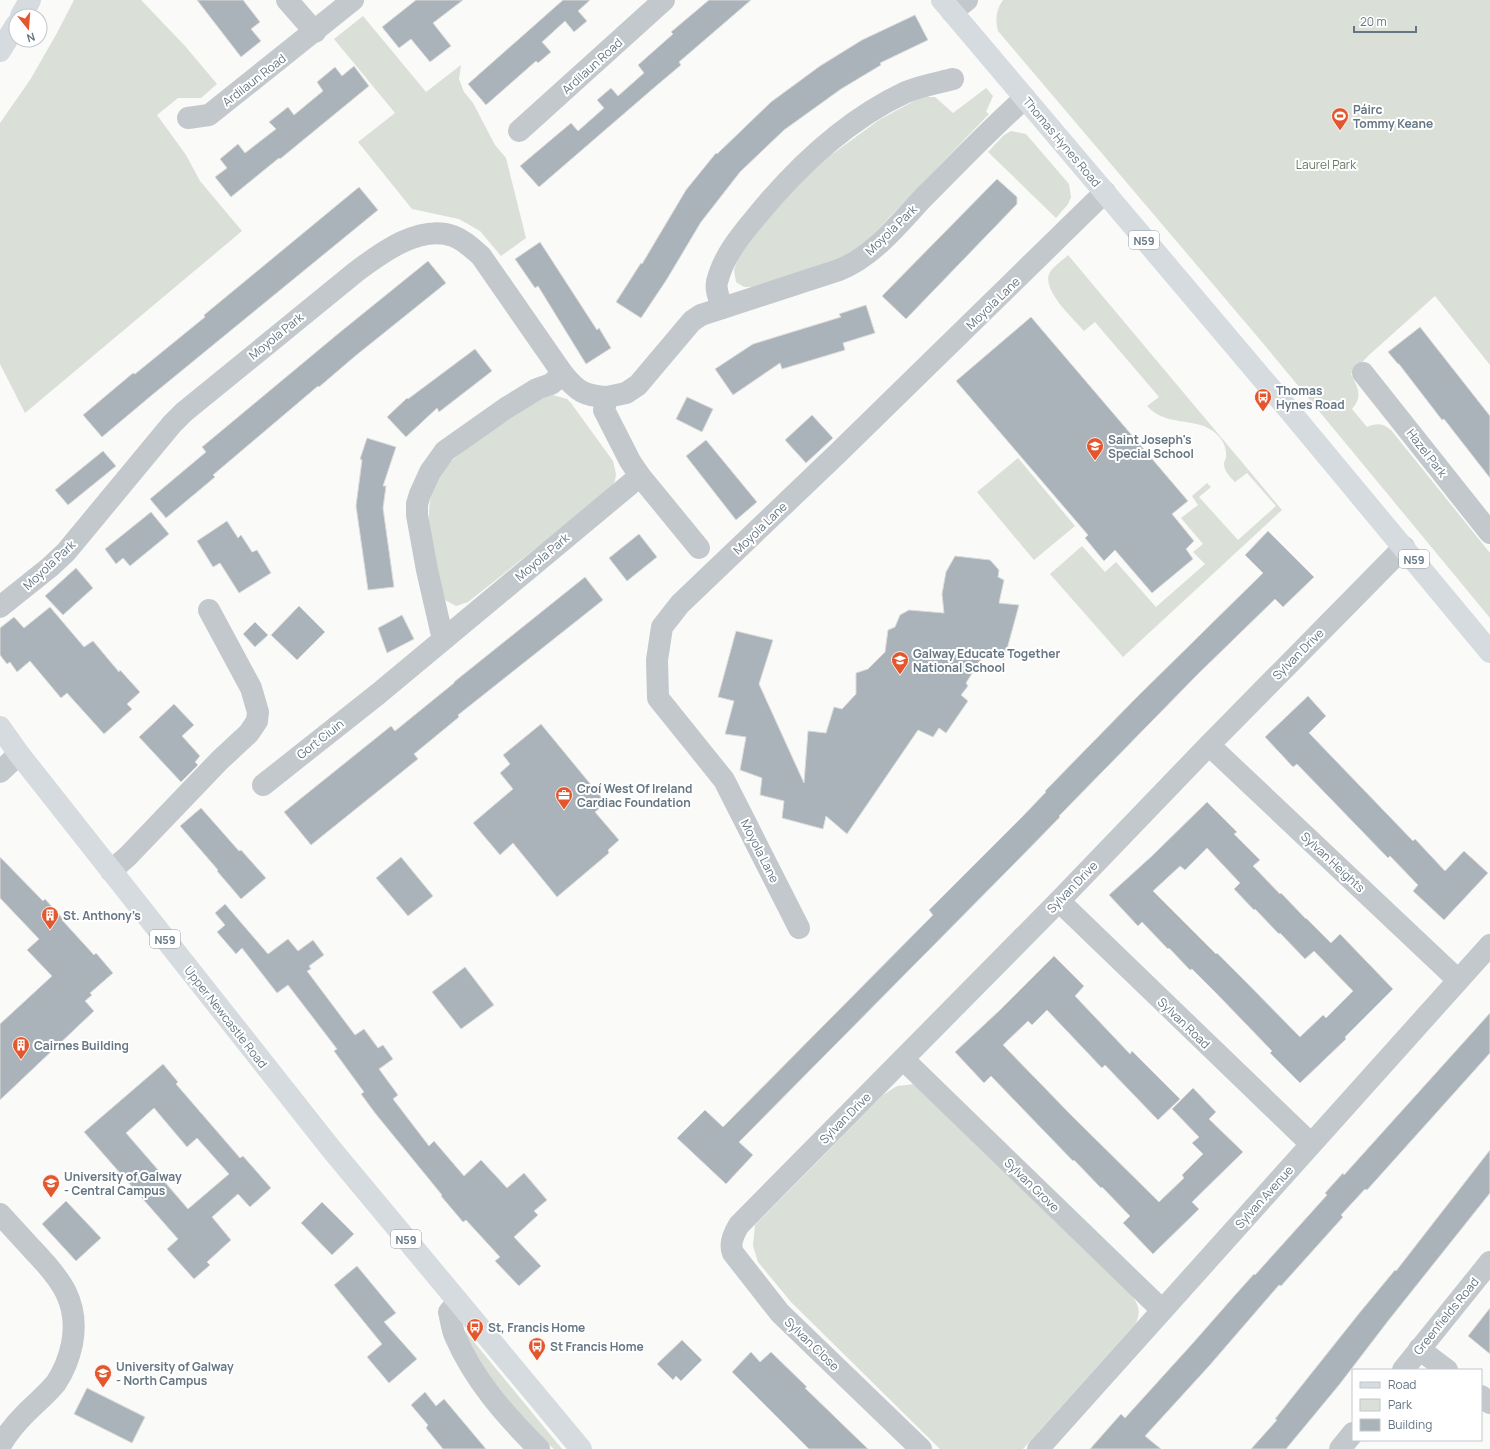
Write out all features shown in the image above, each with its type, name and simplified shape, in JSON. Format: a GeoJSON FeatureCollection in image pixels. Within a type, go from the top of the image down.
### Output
{"type":"FeatureCollection","features":[{"type":"Feature","properties":{"kind":"main road","name":"Thomas Hynes Road"},"geometry":{"type":"LineString","coordinates":[[954,4],[1026,98],[1404,547],[1490,652]]}},
{"type":"Feature","properties":{"kind":"main road"},"geometry":{"type":"LineString","coordinates":[[0,51],[8,38]]}},
{"type":"Feature","properties":{"kind":"main road","name":"Upper Newcastle Road"},"geometry":{"type":"LineString","coordinates":[[0,727],[19,754],[332,1150],[581,1449]]}},
{"type":"Feature","properties":{"kind":"street"},"geometry":{"type":"LineString","coordinates":[[287,0],[315,32]]}},
{"type":"Feature","properties":{"kind":"street","name":"Ardilaun Road"},"geometry":{"type":"LineString","coordinates":[[188,118],[209,115],[315,32],[353,0]]}},
{"type":"Feature","properties":{"kind":"street","name":"Ardilaun Road"},"geometry":{"type":"LineString","coordinates":[[519,131],[664,0]]}},
{"type":"Feature","properties":{"kind":"street"},"geometry":{"type":"LineString","coordinates":[[722,308],[716,289],[717,282],[727,257],[743,233],[791,176],[819,150],[868,114],[906,92],[953,79]]}},
{"type":"Feature","properties":{"kind":"street","name":"Moyola Park"},"geometry":{"type":"LineString","coordinates":[[0,608],[66,552],[172,424],[184,412],[357,271],[383,252],[398,244],[428,234],[441,234],[452,236],[469,245],[485,262],[563,374],[573,386],[585,394],[607,397],[620,395],[631,391],[664,355],[692,321],[701,315],[839,270],[856,262],[880,242],[949,172],[1026,98]]}},
{"type":"Feature","properties":{"kind":"street","name":"Moyola Lane"},"geometry":{"type":"LineString","coordinates":[[799,928],[724,780],[658,698],[657,660],[662,627],[680,604],[838,454],[1105,192]]}},
{"type":"Feature","properties":{"kind":"street"},"geometry":{"type":"LineString","coordinates":[[444,638],[441,631],[427,570],[417,515],[417,504],[424,485],[430,472],[445,451],[506,408],[536,389],[551,384],[563,374]]}},
{"type":"Feature","properties":{"kind":"street","name":"Hazel Park"},"geometry":{"type":"LineString","coordinates":[[1363,374],[1490,533]]}},
{"type":"Feature","properties":{"kind":"street"},"geometry":{"type":"LineString","coordinates":[[607,397],[604,410],[630,461],[640,476],[699,548]]}},
{"type":"Feature","properties":{"kind":"street","name":"Moyola Park"},"geometry":{"type":"LineString","coordinates":[[378,694],[640,476]]}},
{"type":"Feature","properties":{"kind":"street","name":"Sylvan Drive"},"geometry":{"type":"LineString","coordinates":[[739,1225],[1059,901],[1209,745],[1404,547]]}},
{"type":"Feature","properties":{"kind":"street"},"geometry":{"type":"LineString","coordinates":[[111,871],[128,856],[220,760],[249,733],[258,721],[258,712],[251,688],[209,610]]}},
{"type":"Feature","properties":{"kind":"street","name":"Gort Ciuin"},"geometry":{"type":"LineString","coordinates":[[263,785],[378,694]]}},
{"type":"Feature","properties":{"kind":"street","name":"Sylvan Heights"},"geometry":{"type":"LineString","coordinates":[[1209,745],[1458,980]]}},
{"type":"Feature","properties":{"kind":"street"},"geometry":{"type":"LineString","coordinates":[[0,772],[19,754]]}},
{"type":"Feature","properties":{"kind":"street","name":"Sylvan Road"},"geometry":{"type":"LineString","coordinates":[[1059,901],[1311,1144]]}},
{"type":"Feature","properties":{"kind":"street","name":"Sylvan Avenue"},"geometry":{"type":"LineString","coordinates":[[1038,1449],[1490,945]]}},
{"type":"Feature","properties":{"kind":"street","name":"Sylvan Grove"},"geometry":{"type":"LineString","coordinates":[[903,1059],[1162,1310]]}},
{"type":"Feature","properties":{"kind":"street"},"geometry":{"type":"LineString","coordinates":[[0,1214],[61,1282],[67,1293],[73,1317],[73,1339],[64,1369],[47,1393],[16,1424],[0,1446]]}},
{"type":"Feature","properties":{"kind":"street","name":"Sylvan Close"},"geometry":{"type":"LineString","coordinates":[[739,1225],[732,1242],[732,1251],[780,1313],[869,1401],[921,1449]]}},
{"type":"Feature","properties":{"kind":"street","name":"Greenfields Road"},"geometry":{"type":"LineString","coordinates":[[1404,1369],[1490,1262]]}},
{"type":"Feature","properties":{"kind":"street"},"geometry":{"type":"LineString","coordinates":[[458,1302],[449,1312],[454,1335],[470,1366],[488,1393],[511,1421],[539,1449]]}},
{"type":"Feature","properties":{"kind":"street"},"geometry":{"type":"LineString","coordinates":[[1419,1349],[1446,1369]]}},
{"type":"Feature","properties":{"kind":"street"},"geometry":{"type":"LineString","coordinates":[[1482,1397],[1490,1403]]}},
{"type":"Feature","properties":{"kind":"street"},"geometry":{"type":"LineString","coordinates":[[1340,1449],[1352,1434]]}},
{"type":"Feature","properties":{"kind":"green space"},"geometry":{"type":"Polygon","coordinates":[[[74,0],[141,0],[185,46],[217,84],[201,98],[178,98],[157,115],[186,155],[200,181],[242,231],[25,413],[0,364],[0,123],[30,80],[74,0]]]}},
{"type":"Feature","properties":{"kind":"green space","name":"Laurel Park"},"geometry":{"type":"Polygon","coordinates":[[[1003,0],[1490,0],[1490,365],[1435,296],[1369,355],[1351,374],[1358,392],[1357,400],[1352,409],[1367,427],[1379,424],[1391,430],[1490,553],[1490,618],[1262,342],[998,31],[997,15],[1003,0]]]}},
{"type":"Feature","properties":{"kind":"green space"},"geometry":{"type":"Polygon","coordinates":[[[363,16],[426,92],[461,65],[459,79],[464,92],[473,103],[495,145],[506,158],[526,238],[501,256],[480,231],[459,219],[412,209],[358,142],[395,113],[334,39],[363,16]]]}},
{"type":"Feature","properties":{"kind":"green space"},"geometry":{"type":"Polygon","coordinates":[[[986,88],[993,96],[986,112],[989,114],[862,246],[848,256],[754,287],[744,287],[736,282],[734,270],[737,261],[762,225],[805,177],[831,155],[879,120],[921,97],[935,97],[953,113],[986,88]]]}},
{"type":"Feature","properties":{"kind":"green space"},"geometry":{"type":"Polygon","coordinates":[[[1011,131],[1026,134],[1069,184],[1071,197],[1068,204],[1056,218],[988,152],[1004,135],[1011,131]]]}},
{"type":"Feature","properties":{"kind":"green space"},"geometry":{"type":"Polygon","coordinates":[[[1068,255],[1282,510],[1123,657],[1050,574],[1082,546],[1105,572],[1116,562],[1156,607],[1205,564],[1193,552],[1203,544],[1181,518],[1198,505],[1192,496],[1207,483],[1211,487],[1199,497],[1238,540],[1276,506],[1247,473],[1235,482],[1229,476],[1224,467],[1226,458],[1225,446],[1219,436],[1213,431],[1197,424],[1163,417],[1155,413],[1147,406],[1159,397],[1095,322],[1084,331],[1066,312],[1054,295],[1048,279],[1050,272],[1068,255]]]}},
{"type":"Feature","properties":{"kind":"green space"},"geometry":{"type":"Polygon","coordinates":[[[553,395],[567,399],[571,403],[613,461],[616,474],[615,481],[602,496],[468,602],[456,606],[445,600],[430,534],[430,500],[435,484],[443,470],[459,454],[520,410],[536,401],[553,395]]]}},
{"type":"Feature","properties":{"kind":"green space"},"geometry":{"type":"Polygon","coordinates":[[[1018,458],[1075,526],[1034,560],[977,492],[1018,458]]]}},
{"type":"Feature","properties":{"kind":"green space"},"geometry":{"type":"Polygon","coordinates":[[[915,1084],[1129,1291],[1138,1306],[1139,1314],[1136,1323],[1023,1449],[940,1449],[791,1302],[758,1262],[753,1246],[755,1225],[883,1095],[897,1086],[915,1084]]]}},
{"type":"Feature","properties":{"kind":"green space"},"geometry":{"type":"Polygon","coordinates":[[[465,1331],[562,1449],[554,1449],[518,1417],[487,1380],[461,1332],[465,1331]]]}},
{"type":"Feature","properties":{"kind":"building"},"geometry":{"type":"Polygon","coordinates":[[[197,0],[243,0],[260,22],[251,29],[261,41],[241,57],[197,0]]]}},
{"type":"Feature","properties":{"kind":"building"},"geometry":{"type":"Polygon","coordinates":[[[416,0],[463,0],[433,23],[451,46],[430,62],[411,39],[399,48],[382,27],[416,0]]]}},
{"type":"Feature","properties":{"kind":"building"},"geometry":{"type":"Polygon","coordinates":[[[563,0],[590,0],[578,11],[587,21],[574,32],[565,21],[542,42],[551,52],[538,63],[536,61],[486,105],[468,84],[563,0]]]}},
{"type":"Feature","properties":{"kind":"building"},"geometry":{"type":"Polygon","coordinates":[[[709,0],[751,0],[679,62],[681,65],[539,187],[520,166],[571,123],[578,131],[604,108],[597,100],[611,88],[618,96],[644,73],[638,65],[673,34],[671,32],[709,0]]]}},
{"type":"Feature","properties":{"kind":"building"},"geometry":{"type":"Polygon","coordinates":[[[915,15],[928,40],[880,63],[881,65],[841,89],[784,130],[740,172],[701,222],[667,279],[641,318],[616,302],[641,263],[642,264],[686,190],[716,153],[717,154],[771,102],[820,66],[862,40],[915,15]]]}},
{"type":"Feature","properties":{"kind":"building"},"geometry":{"type":"Polygon","coordinates":[[[354,66],[369,86],[231,197],[215,177],[227,168],[220,159],[238,144],[245,153],[276,129],[269,122],[288,107],[294,115],[323,91],[317,82],[335,67],[342,76],[354,66]]]}},
{"type":"Feature","properties":{"kind":"building"},"geometry":{"type":"Polygon","coordinates":[[[997,179],[1017,197],[1017,204],[906,319],[882,296],[997,179]]]}},
{"type":"Feature","properties":{"kind":"building"},"geometry":{"type":"Polygon","coordinates":[[[359,187],[378,210],[102,437],[83,415],[133,373],[135,374],[205,317],[204,315],[359,187]]]}},
{"type":"Feature","properties":{"kind":"building"},"geometry":{"type":"Polygon","coordinates":[[[540,242],[597,330],[599,328],[611,348],[586,364],[538,286],[535,288],[515,259],[540,242]]]}},
{"type":"Feature","properties":{"kind":"building"},"geometry":{"type":"Polygon","coordinates":[[[428,261],[446,283],[319,387],[318,386],[213,475],[215,477],[166,518],[150,499],[206,452],[202,447],[428,261]]]}},
{"type":"Feature","properties":{"kind":"building"},"geometry":{"type":"Polygon","coordinates":[[[866,305],[875,333],[843,343],[845,350],[782,369],[780,363],[733,395],[715,369],[753,344],[841,317],[839,314],[866,305]]]}},
{"type":"Feature","properties":{"kind":"building"},"geometry":{"type":"Polygon","coordinates":[[[1031,317],[1188,501],[1172,514],[1194,541],[1186,549],[1193,559],[1152,593],[1115,550],[1104,561],[1085,538],[1088,535],[956,381],[1031,317]]]}},
{"type":"Feature","properties":{"kind":"building"},"geometry":{"type":"Polygon","coordinates":[[[1420,327],[1490,416],[1490,478],[1444,419],[1442,420],[1388,352],[1420,327]]]}},
{"type":"Feature","properties":{"kind":"building"},"geometry":{"type":"Polygon","coordinates":[[[475,349],[492,371],[439,412],[437,408],[406,437],[387,417],[407,398],[408,399],[475,349]]]}},
{"type":"Feature","properties":{"kind":"building"},"geometry":{"type":"Polygon","coordinates":[[[687,397],[713,409],[702,432],[676,419],[687,397]]]}},
{"type":"Feature","properties":{"kind":"building"},"geometry":{"type":"Polygon","coordinates":[[[812,415],[833,438],[806,463],[785,440],[812,415]]]}},
{"type":"Feature","properties":{"kind":"building"},"geometry":{"type":"Polygon","coordinates":[[[367,438],[396,447],[383,486],[386,486],[383,508],[394,587],[368,590],[356,506],[362,460],[360,459],[367,438]]]}},
{"type":"Feature","properties":{"kind":"building"},"geometry":{"type":"Polygon","coordinates":[[[706,440],[757,502],[736,520],[686,456],[706,440]]]}},
{"type":"Feature","properties":{"kind":"building"},"geometry":{"type":"Polygon","coordinates":[[[103,451],[116,466],[68,505],[55,490],[103,451]]]}},
{"type":"Feature","properties":{"kind":"building"},"geometry":{"type":"Polygon","coordinates":[[[151,512],[169,534],[130,566],[123,558],[116,564],[105,549],[151,512]]]}},
{"type":"Feature","properties":{"kind":"building"},"geometry":{"type":"Polygon","coordinates":[[[227,521],[238,538],[241,535],[252,552],[257,550],[271,573],[239,593],[220,563],[213,567],[197,541],[227,521]]]}},
{"type":"Feature","properties":{"kind":"building"},"geometry":{"type":"Polygon","coordinates":[[[1268,531],[1314,577],[1283,607],[1275,599],[1197,675],[1013,865],[739,1142],[753,1155],[726,1184],[677,1138],[705,1110],[723,1127],[933,915],[929,910],[1022,817],[1046,792],[1045,791],[1136,698],[1263,573],[1245,555],[1268,531]]]}},
{"type":"Feature","properties":{"kind":"building"},"geometry":{"type":"Polygon","coordinates":[[[639,534],[657,557],[627,581],[609,558],[639,534]]]}},
{"type":"Feature","properties":{"kind":"building"},"geometry":{"type":"Polygon","coordinates":[[[955,556],[990,560],[999,570],[998,577],[1004,580],[999,603],[1019,605],[1004,660],[983,656],[966,683],[968,686],[961,695],[968,701],[946,733],[939,728],[933,737],[918,730],[847,834],[826,816],[823,829],[782,818],[784,801],[760,795],[762,778],[740,770],[746,737],[725,734],[734,701],[718,697],[736,631],[773,640],[759,684],[804,783],[808,731],[826,733],[834,707],[842,709],[856,694],[856,673],[868,669],[885,652],[888,630],[895,627],[900,615],[909,610],[944,613],[942,594],[946,572],[955,556]]]}},
{"type":"Feature","properties":{"kind":"building"},"geometry":{"type":"Polygon","coordinates":[[[76,568],[93,588],[63,615],[45,596],[76,568]]]}},
{"type":"Feature","properties":{"kind":"building"},"geometry":{"type":"Polygon","coordinates":[[[585,577],[603,600],[458,715],[459,717],[414,754],[418,759],[311,845],[284,812],[391,726],[395,731],[585,577]]]}},
{"type":"Feature","properties":{"kind":"building"},"geometry":{"type":"Polygon","coordinates":[[[299,606],[325,632],[297,660],[271,635],[299,606]]]}},
{"type":"Feature","properties":{"kind":"building"},"geometry":{"type":"Polygon","coordinates":[[[50,607],[84,647],[93,641],[119,672],[120,670],[140,692],[127,704],[132,709],[104,734],[67,693],[61,698],[30,661],[17,672],[10,662],[7,664],[0,655],[0,628],[14,617],[24,628],[50,607]]]}},
{"type":"Feature","properties":{"kind":"building"},"geometry":{"type":"Polygon","coordinates":[[[402,615],[414,639],[387,653],[378,628],[402,615]]]}},
{"type":"Feature","properties":{"kind":"building"},"geometry":{"type":"Polygon","coordinates":[[[255,622],[268,635],[255,647],[243,634],[255,622]]]}},
{"type":"Feature","properties":{"kind":"building"},"geometry":{"type":"Polygon","coordinates":[[[1308,696],[1326,716],[1309,733],[1413,841],[1415,839],[1445,871],[1464,851],[1488,873],[1444,920],[1413,891],[1418,885],[1390,856],[1388,858],[1297,764],[1293,767],[1265,737],[1308,696]]]}},
{"type":"Feature","properties":{"kind":"building"},"geometry":{"type":"Polygon","coordinates":[[[174,704],[194,725],[182,736],[200,756],[195,762],[198,765],[181,782],[139,737],[174,704]]]}},
{"type":"Feature","properties":{"kind":"building","name":"Croí West Of Ireland Cardiac Foundation"},"geometry":{"type":"Polygon","coordinates":[[[541,724],[606,803],[595,812],[619,840],[608,850],[609,853],[557,897],[513,843],[500,855],[473,823],[513,789],[500,773],[510,764],[503,755],[541,724]]]}},
{"type":"Feature","properties":{"kind":"building"},"geometry":{"type":"Polygon","coordinates":[[[1207,802],[1237,832],[1234,834],[1260,860],[1253,866],[1280,894],[1281,893],[1331,943],[1340,934],[1393,989],[1345,1037],[1346,1039],[1300,1083],[1270,1053],[1272,1051],[1192,969],[1190,970],[1142,922],[1138,926],[1109,895],[1153,855],[1207,802]],[[1207,848],[1185,870],[1180,866],[1153,891],[1300,1037],[1323,1015],[1326,1018],[1353,991],[1314,951],[1305,959],[1234,889],[1240,883],[1207,848]]]}},
{"type":"Feature","properties":{"kind":"building"},"geometry":{"type":"Polygon","coordinates":[[[201,808],[239,851],[241,850],[266,878],[241,899],[180,826],[201,808]]]}},
{"type":"Feature","properties":{"kind":"building"},"geometry":{"type":"Polygon","coordinates":[[[0,857],[43,901],[45,899],[94,955],[96,953],[113,973],[90,993],[92,995],[85,1001],[94,1011],[0,1100],[0,1024],[52,976],[27,950],[39,939],[0,898],[0,857]]]}},
{"type":"Feature","properties":{"kind":"building"},"geometry":{"type":"Polygon","coordinates":[[[401,857],[433,896],[408,916],[376,878],[401,857]]]}},
{"type":"Feature","properties":{"kind":"building"},"geometry":{"type":"Polygon","coordinates":[[[225,904],[268,954],[288,939],[298,951],[313,940],[324,955],[309,966],[311,969],[307,971],[355,1035],[364,1029],[378,1048],[383,1045],[393,1059],[379,1069],[398,1095],[393,1099],[429,1146],[434,1141],[464,1176],[481,1160],[507,1188],[524,1173],[547,1200],[534,1211],[538,1215],[514,1237],[541,1266],[519,1286],[495,1261],[500,1257],[466,1220],[463,1222],[375,1113],[361,1094],[364,1092],[334,1051],[337,1049],[288,985],[277,993],[242,948],[236,954],[217,932],[225,925],[215,913],[225,904]]]}},
{"type":"Feature","properties":{"kind":"building"},"geometry":{"type":"Polygon","coordinates":[[[1054,956],[1084,986],[1075,996],[1130,1054],[1132,1051],[1180,1099],[1158,1120],[1105,1065],[1102,1068],[1047,1010],[1032,1025],[1028,1021],[1003,1045],[1159,1202],[1184,1178],[1182,1175],[1203,1154],[1192,1143],[1199,1137],[1172,1109],[1193,1088],[1216,1112],[1209,1119],[1243,1152],[1192,1202],[1199,1209],[1153,1254],[1123,1223],[1130,1216],[1102,1187],[1101,1188],[1074,1160],[1073,1161],[991,1076],[984,1083],[955,1052],[1054,956]]]}},
{"type":"Feature","properties":{"kind":"building"},"geometry":{"type":"Polygon","coordinates":[[[465,967],[494,1005],[461,1029],[432,992],[465,967]]]}},
{"type":"Feature","properties":{"kind":"building"},"geometry":{"type":"Polygon","coordinates":[[[1490,1013],[1490,1053],[1367,1190],[1365,1189],[1341,1215],[1343,1217],[1281,1286],[1279,1285],[1209,1366],[1145,1436],[1161,1449],[1090,1449],[1121,1414],[1125,1418],[1327,1195],[1325,1193],[1343,1173],[1344,1175],[1490,1013]]]}},
{"type":"Feature","properties":{"kind":"building"},"geometry":{"type":"Polygon","coordinates":[[[163,1064],[178,1082],[176,1084],[240,1158],[243,1156],[271,1188],[250,1207],[238,1194],[212,1217],[231,1240],[207,1262],[210,1265],[194,1279],[167,1249],[178,1239],[84,1132],[163,1064]],[[154,1108],[126,1133],[159,1171],[157,1173],[188,1209],[229,1174],[197,1138],[187,1147],[154,1108]]]}},
{"type":"Feature","properties":{"kind":"building"},"geometry":{"type":"Polygon","coordinates":[[[1490,1150],[1490,1193],[1339,1385],[1286,1449],[1251,1449],[1277,1420],[1275,1419],[1361,1311],[1395,1270],[1396,1271],[1490,1150]]]}},
{"type":"Feature","properties":{"kind":"building"},"geometry":{"type":"Polygon","coordinates":[[[66,1201],[101,1238],[76,1261],[42,1224],[66,1201]]]}},
{"type":"Feature","properties":{"kind":"building"},"geometry":{"type":"Polygon","coordinates":[[[322,1202],[354,1234],[332,1255],[301,1223],[322,1202]]]}},
{"type":"Feature","properties":{"kind":"building"},"geometry":{"type":"Polygon","coordinates":[[[357,1266],[396,1313],[384,1322],[417,1359],[389,1383],[367,1357],[382,1344],[334,1285],[357,1266]]]}},
{"type":"Feature","properties":{"kind":"building"},"geometry":{"type":"Polygon","coordinates":[[[1490,1308],[1490,1354],[1468,1336],[1490,1308]]]}},
{"type":"Feature","properties":{"kind":"building"},"geometry":{"type":"Polygon","coordinates":[[[682,1340],[702,1360],[681,1381],[676,1376],[673,1380],[657,1364],[682,1340]]]}},
{"type":"Feature","properties":{"kind":"building"},"geometry":{"type":"Polygon","coordinates":[[[751,1352],[760,1362],[771,1352],[807,1387],[805,1388],[868,1449],[809,1449],[732,1372],[751,1352]]]}},
{"type":"Feature","properties":{"kind":"building"},"geometry":{"type":"Polygon","coordinates":[[[87,1388],[145,1417],[132,1443],[74,1414],[87,1388]]]}},
{"type":"Feature","properties":{"kind":"building"},"geometry":{"type":"Polygon","coordinates":[[[425,1392],[436,1406],[444,1399],[486,1449],[443,1449],[426,1428],[428,1425],[411,1405],[425,1392]]]}},
{"type":"Feature","properties":{"kind":"place","name":"Páirc Tommy Keane"},"geometry":{"type":"Point","coordinates":[1340,131]}},
{"type":"Feature","properties":{"kind":"place","name":"Thomas Hynes Road"},"geometry":{"type":"Point","coordinates":[1263,412]}},
{"type":"Feature","properties":{"kind":"place","name":"Saint Joseph's Special School"},"geometry":{"type":"Point","coordinates":[1095,461]}},
{"type":"Feature","properties":{"kind":"place","name":"Galway Educate Together National School"},"geometry":{"type":"Point","coordinates":[900,675]}},
{"type":"Feature","properties":{"kind":"place","name":"Croí West Of Ireland Cardiac Foundation"},"geometry":{"type":"Point","coordinates":[564,810]}},
{"type":"Feature","properties":{"kind":"place","name":"St. Anthony’s"},"geometry":{"type":"Point","coordinates":[50,930]}},
{"type":"Feature","properties":{"kind":"place","name":"Cairnes Building"},"geometry":{"type":"Point","coordinates":[21,1060]}},
{"type":"Feature","properties":{"kind":"place","name":"University of Galway - Central Campus"},"geometry":{"type":"Point","coordinates":[51,1198]}},
{"type":"Feature","properties":{"kind":"place","name":"St, Francis Home"},"geometry":{"type":"Point","coordinates":[475,1342]}},
{"type":"Feature","properties":{"kind":"place","name":"St Francis Home"},"geometry":{"type":"Point","coordinates":[537,1361]}},
{"type":"Feature","properties":{"kind":"place","name":"University of Galway - North Campus"},"geometry":{"type":"Point","coordinates":[103,1388]}}]}
